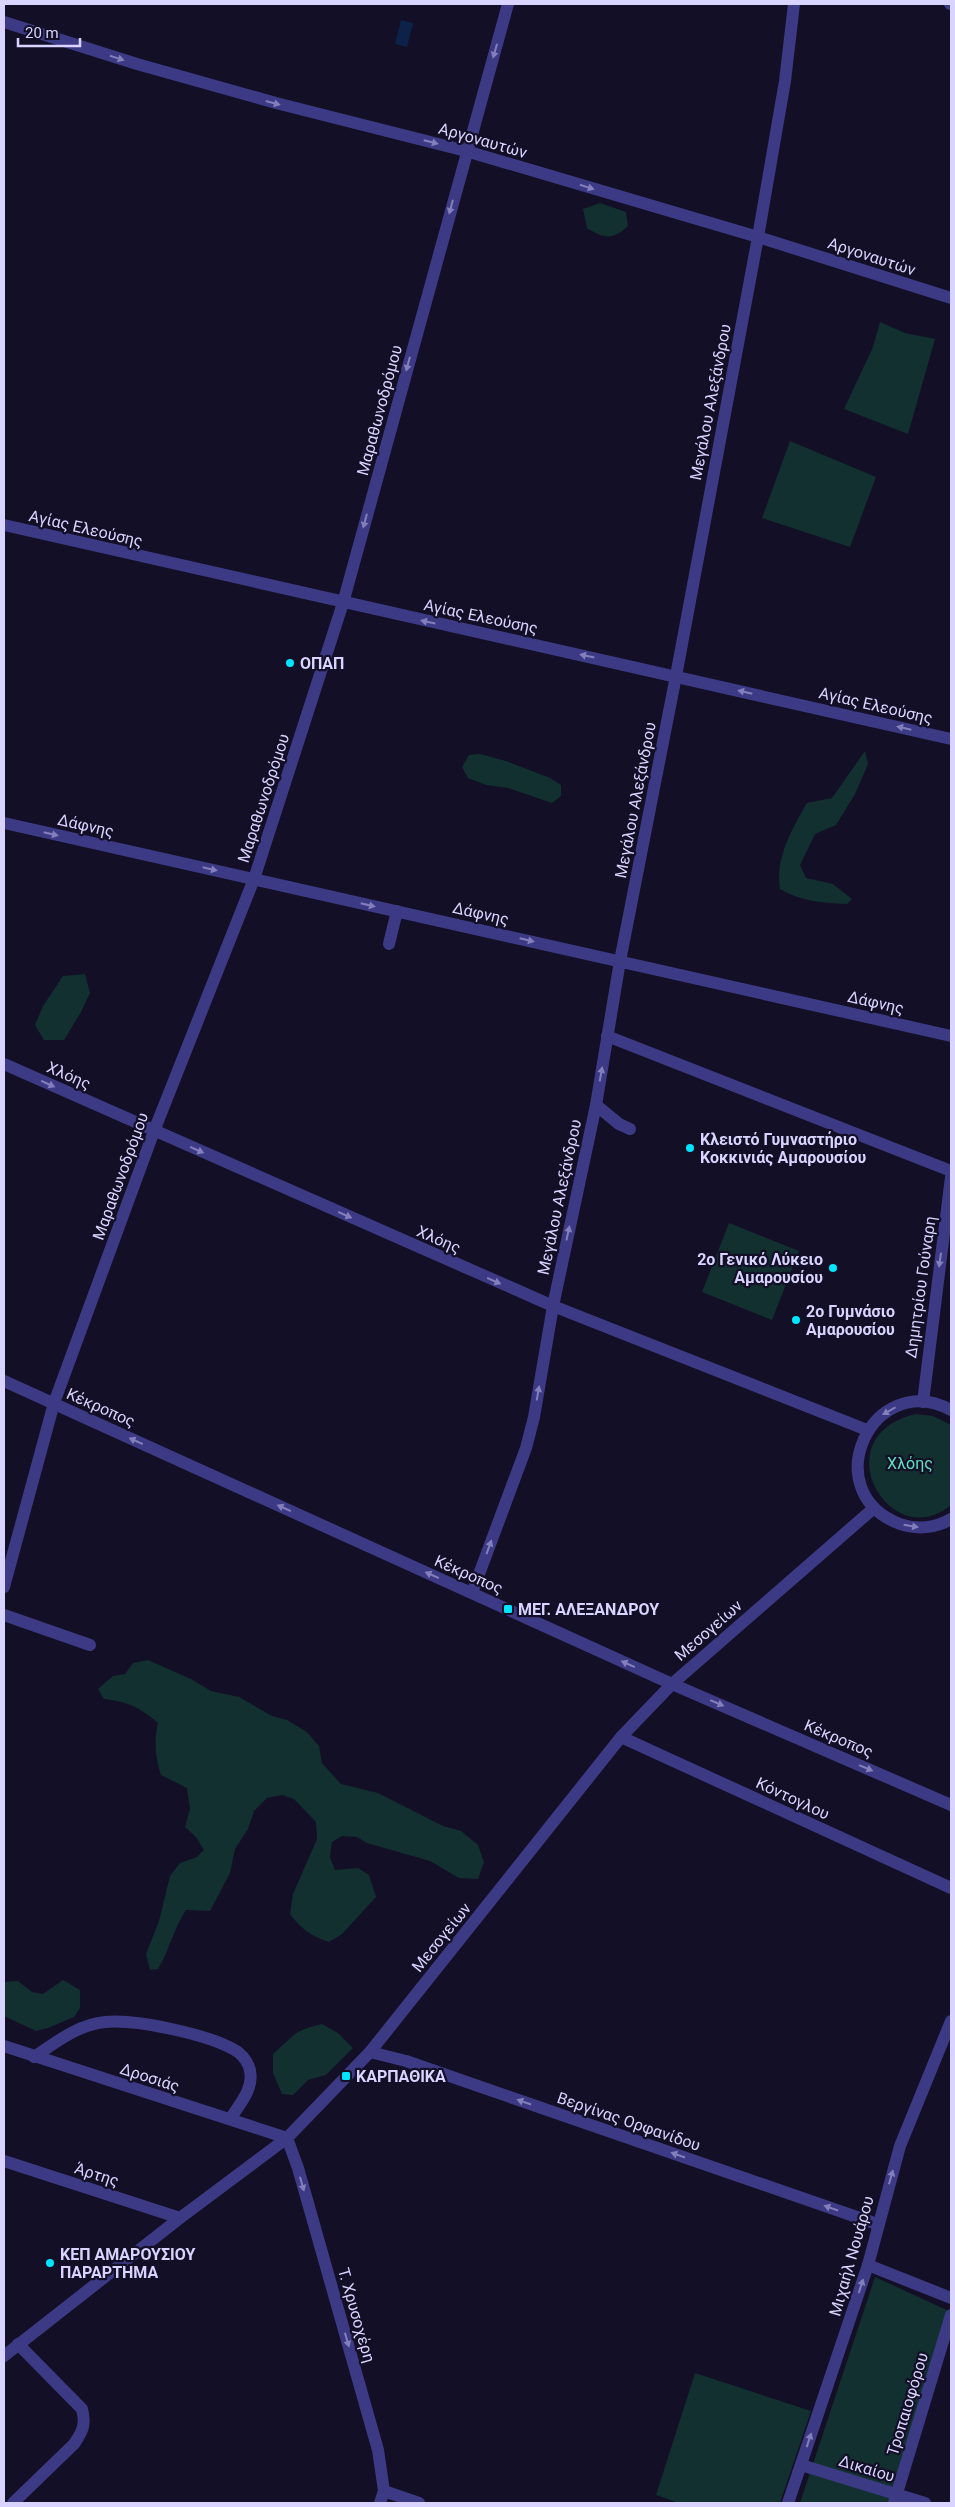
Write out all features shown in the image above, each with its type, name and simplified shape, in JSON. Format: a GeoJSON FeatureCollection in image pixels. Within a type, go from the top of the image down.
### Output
{"type":"FeatureCollection","features":[{"type":"Feature","properties":{"kind":"street","name":"Μαραθωνοδρόμου"},"geometry":{"type":"LineString","coordinates":[[4,1587],[54,1404],[154,1131],[254,879],[343,603],[466,150],[508,4]]}},
{"type":"Feature","properties":{"kind":"street","name":"Μεγάλου Αλεξάνδρου"},"geometry":{"type":"LineString","coordinates":[[472,1593],[526,1448],[534,1417],[553,1306],[596,1105],[620,961],[676,676],[758,237],[785,81],[794,4]]}},
{"type":"Feature","properties":{"kind":"street","name":"Αργοναυτών"},"geometry":{"type":"LineString","coordinates":[[4,22],[137,64],[276,103],[466,150],[758,237],[951,298]]}},
{"type":"Feature","properties":{"kind":"street","name":"Αγίας Ελεούσης"},"geometry":{"type":"LineString","coordinates":[[4,526],[951,739]]}},
{"type":"Feature","properties":{"kind":"street","name":"Δάφνης"},"geometry":{"type":"LineString","coordinates":[[4,823],[951,1036]]}},
{"type":"Feature","properties":{"kind":"street"},"geometry":{"type":"LineString","coordinates":[[389,944],[398,911]]}},
{"type":"Feature","properties":{"kind":"street"},"geometry":{"type":"LineString","coordinates":[[607,1036],[951,1171]]}},
{"type":"Feature","properties":{"kind":"street","name":"Χλόης"},"geometry":{"type":"LineString","coordinates":[[4,1064],[553,1306],[867,1430]]}},
{"type":"Feature","properties":{"kind":"street"},"geometry":{"type":"LineString","coordinates":[[596,1105],[618,1124],[630,1129]]}},
{"type":"Feature","properties":{"kind":"street","name":"Δημητρίου Γούναρη"},"geometry":{"type":"LineString","coordinates":[[922,1402],[951,1177]]}},
{"type":"Feature","properties":{"kind":"street","name":"Κέκροπος"},"geometry":{"type":"LineString","coordinates":[[4,1381],[672,1684],[951,1804]]}},
{"type":"Feature","properties":{"kind":"street"},"geometry":{"type":"LineString","coordinates":[[951,1410],[936,1404],[922,1402],[906,1403],[891,1408],[867,1430],[859,1449],[857,1470],[862,1490],[874,1508],[889,1520],[907,1526],[926,1528],[951,1519]]}},
{"type":"Feature","properties":{"kind":"street","name":"Μεσογείων"},"geometry":{"type":"LineString","coordinates":[[4,2356],[180,2218],[287,2138],[370,2052],[622,1737],[672,1684],[874,1508]]}},
{"type":"Feature","properties":{"kind":"street"},"geometry":{"type":"LineString","coordinates":[[4,1615],[90,1645]]}},
{"type":"Feature","properties":{"kind":"street","name":"Κόντογλου"},"geometry":{"type":"LineString","coordinates":[[622,1737],[951,1888]]}},
{"type":"Feature","properties":{"kind":"street"},"geometry":{"type":"LineString","coordinates":[[34,2057],[69,2034],[105,2022],[150,2026],[196,2035],[227,2046],[240,2053],[247,2061],[251,2080],[247,2093],[230,2119]]}},
{"type":"Feature","properties":{"kind":"street","name":"Μιχαήλ Νουάρου"},"geometry":{"type":"LineString","coordinates":[[788,2503],[868,2265],[877,2224],[900,2146],[951,2023]]}},
{"type":"Feature","properties":{"kind":"street","name":"Δροσιάς"},"geometry":{"type":"LineString","coordinates":[[4,2046],[287,2138]]}},
{"type":"Feature","properties":{"kind":"street","name":"Βεργίνας Ορφανίδου"},"geometry":{"type":"LineString","coordinates":[[370,2052],[406,2061],[877,2224]]}},
{"type":"Feature","properties":{"kind":"street","name":"Τ. Χρυσοχέρη"},"geometry":{"type":"LineString","coordinates":[[287,2138],[378,2450],[384,2491],[380,2503]]}},
{"type":"Feature","properties":{"kind":"street","name":"Άρτης"},"geometry":{"type":"LineString","coordinates":[[4,2161],[180,2218]]}},
{"type":"Feature","properties":{"kind":"street"},"geometry":{"type":"LineString","coordinates":[[868,2265],[951,2298]]}},
{"type":"Feature","properties":{"kind":"street","name":"Τροπαιοφόρου"},"geometry":{"type":"LineString","coordinates":[[896,2499],[951,2315]]}},
{"type":"Feature","properties":{"kind":"street"},"geometry":{"type":"LineString","coordinates":[[13,2503],[74,2444],[82,2433],[86,2422],[82,2409],[18,2344]]}},
{"type":"Feature","properties":{"kind":"street","name":"Δικαίου"},"geometry":{"type":"LineString","coordinates":[[801,2465],[896,2499],[924,2503]]}},
{"type":"Feature","properties":{"kind":"street"},"geometry":{"type":"LineString","coordinates":[[384,2491],[419,2503]]}},
{"type":"Feature","properties":{"kind":"green space"},"geometry":{"type":"Polygon","coordinates":[[[600,203],[626,212],[628,226],[623,231],[613,236],[603,236],[587,228],[583,209],[600,203]]]}},
{"type":"Feature","properties":{"kind":"green space"},"geometry":{"type":"Polygon","coordinates":[[[880,322],[905,333],[935,339],[908,434],[844,409],[873,347],[880,322]]]}},
{"type":"Feature","properties":{"kind":"green space"},"geometry":{"type":"Polygon","coordinates":[[[790,441],[876,477],[850,547],[762,518],[790,441]]]}},
{"type":"Feature","properties":{"kind":"green space"},"geometry":{"type":"Polygon","coordinates":[[[865,751],[868,764],[855,794],[836,825],[815,834],[800,865],[806,878],[833,884],[852,899],[847,904],[821,902],[803,899],[780,889],[779,877],[782,855],[807,803],[832,798],[865,751]]]}},
{"type":"Feature","properties":{"kind":"green space"},"geometry":{"type":"Polygon","coordinates":[[[480,754],[506,761],[550,778],[561,785],[561,796],[552,803],[508,788],[486,785],[468,778],[462,767],[469,755],[480,754]]]}},
{"type":"Feature","properties":{"kind":"green space"},"geometry":{"type":"Polygon","coordinates":[[[85,974],[90,993],[64,1040],[44,1040],[35,1025],[43,1006],[63,976],[85,974]]]}},
{"type":"Feature","properties":{"kind":"green space"},"geometry":{"type":"Polygon","coordinates":[[[729,1223],[799,1251],[772,1320],[702,1292],[729,1223]]]}},
{"type":"Feature","properties":{"kind":"green space","name":"Χλόης"},"geometry":{"type":"Polygon","coordinates":[[[916,1414],[933,1416],[951,1425],[951,1505],[928,1517],[906,1515],[888,1504],[875,1487],[869,1466],[873,1445],[888,1426],[916,1414]]]}},
{"type":"Feature","properties":{"kind":"green space"},"geometry":{"type":"Polygon","coordinates":[[[148,1660],[191,1679],[211,1691],[239,1697],[272,1716],[287,1720],[307,1732],[319,1746],[322,1763],[341,1784],[378,1793],[443,1826],[461,1831],[478,1845],[484,1862],[478,1879],[459,1878],[430,1861],[367,1843],[357,1837],[342,1836],[332,1842],[330,1857],[335,1870],[358,1868],[369,1875],[376,1897],[342,1934],[329,1942],[323,1940],[298,1924],[290,1914],[293,1894],[317,1839],[316,1822],[294,1799],[282,1795],[267,1798],[254,1811],[248,1829],[235,1849],[230,1873],[210,1911],[186,1910],[158,1969],[150,1970],[146,1954],[159,1921],[170,1876],[180,1863],[197,1857],[204,1850],[196,1837],[185,1827],[190,1809],[187,1788],[161,1775],[156,1749],[158,1723],[133,1706],[104,1699],[98,1689],[113,1676],[125,1674],[133,1663],[148,1660]]]}},
{"type":"Feature","properties":{"kind":"green space"},"geometry":{"type":"Polygon","coordinates":[[[63,1980],[80,1990],[80,2008],[74,2017],[36,2031],[4,2016],[4,1982],[18,1981],[32,1992],[43,1994],[63,1980]]]}},
{"type":"Feature","properties":{"kind":"green space"},"geometry":{"type":"Polygon","coordinates":[[[322,2024],[338,2033],[353,2048],[326,2075],[308,2080],[293,2095],[282,2094],[273,2073],[273,2054],[299,2032],[322,2024]]]}},
{"type":"Feature","properties":{"kind":"green space"},"geometry":{"type":"Polygon","coordinates":[[[875,2277],[951,2312],[889,2503],[800,2503],[875,2277]]]}},
{"type":"Feature","properties":{"kind":"green space"},"geometry":{"type":"Polygon","coordinates":[[[695,2373],[811,2411],[780,2503],[679,2503],[656,2495],[695,2373]]]}},
{"type":"Feature","properties":{"kind":"water"},"geometry":{"type":"Polygon","coordinates":[[[401,20],[413,23],[407,47],[395,44],[401,20]]]}},
{"type":"Feature","properties":{"kind":"place","name":"ΟΠΑΠ"},"geometry":{"type":"Point","coordinates":[290,663]}},
{"type":"Feature","properties":{"kind":"place","name":"Κλειστό Γυμναστήριο Κοκκινιάς Αμαρουσίου"},"geometry":{"type":"Point","coordinates":[690,1148]}},
{"type":"Feature","properties":{"kind":"place","name":"2ο Γενικό Λύκειο Αμαρουσίου"},"geometry":{"type":"Point","coordinates":[833,1268]}},
{"type":"Feature","properties":{"kind":"place","name":"2ο Γυμνάσιο Αμαρουσίου"},"geometry":{"type":"Point","coordinates":[796,1320]}},
{"type":"Feature","properties":{"kind":"place","name":"ΜΕΓ. ΑΛΕΞΑΝΔΡΟΥ"},"geometry":{"type":"Point","coordinates":[508,1609]}},
{"type":"Feature","properties":{"kind":"place","name":"ΚΑΡΠΑΘΙΚΑ"},"geometry":{"type":"Point","coordinates":[346,2076]}},
{"type":"Feature","properties":{"kind":"place","name":"ΚΕΠ ΑΜΑΡΟΥΣΙΟΥ ΠΑΡΑΡΤΗΜΑ"},"geometry":{"type":"Point","coordinates":[50,2263]}}]}
